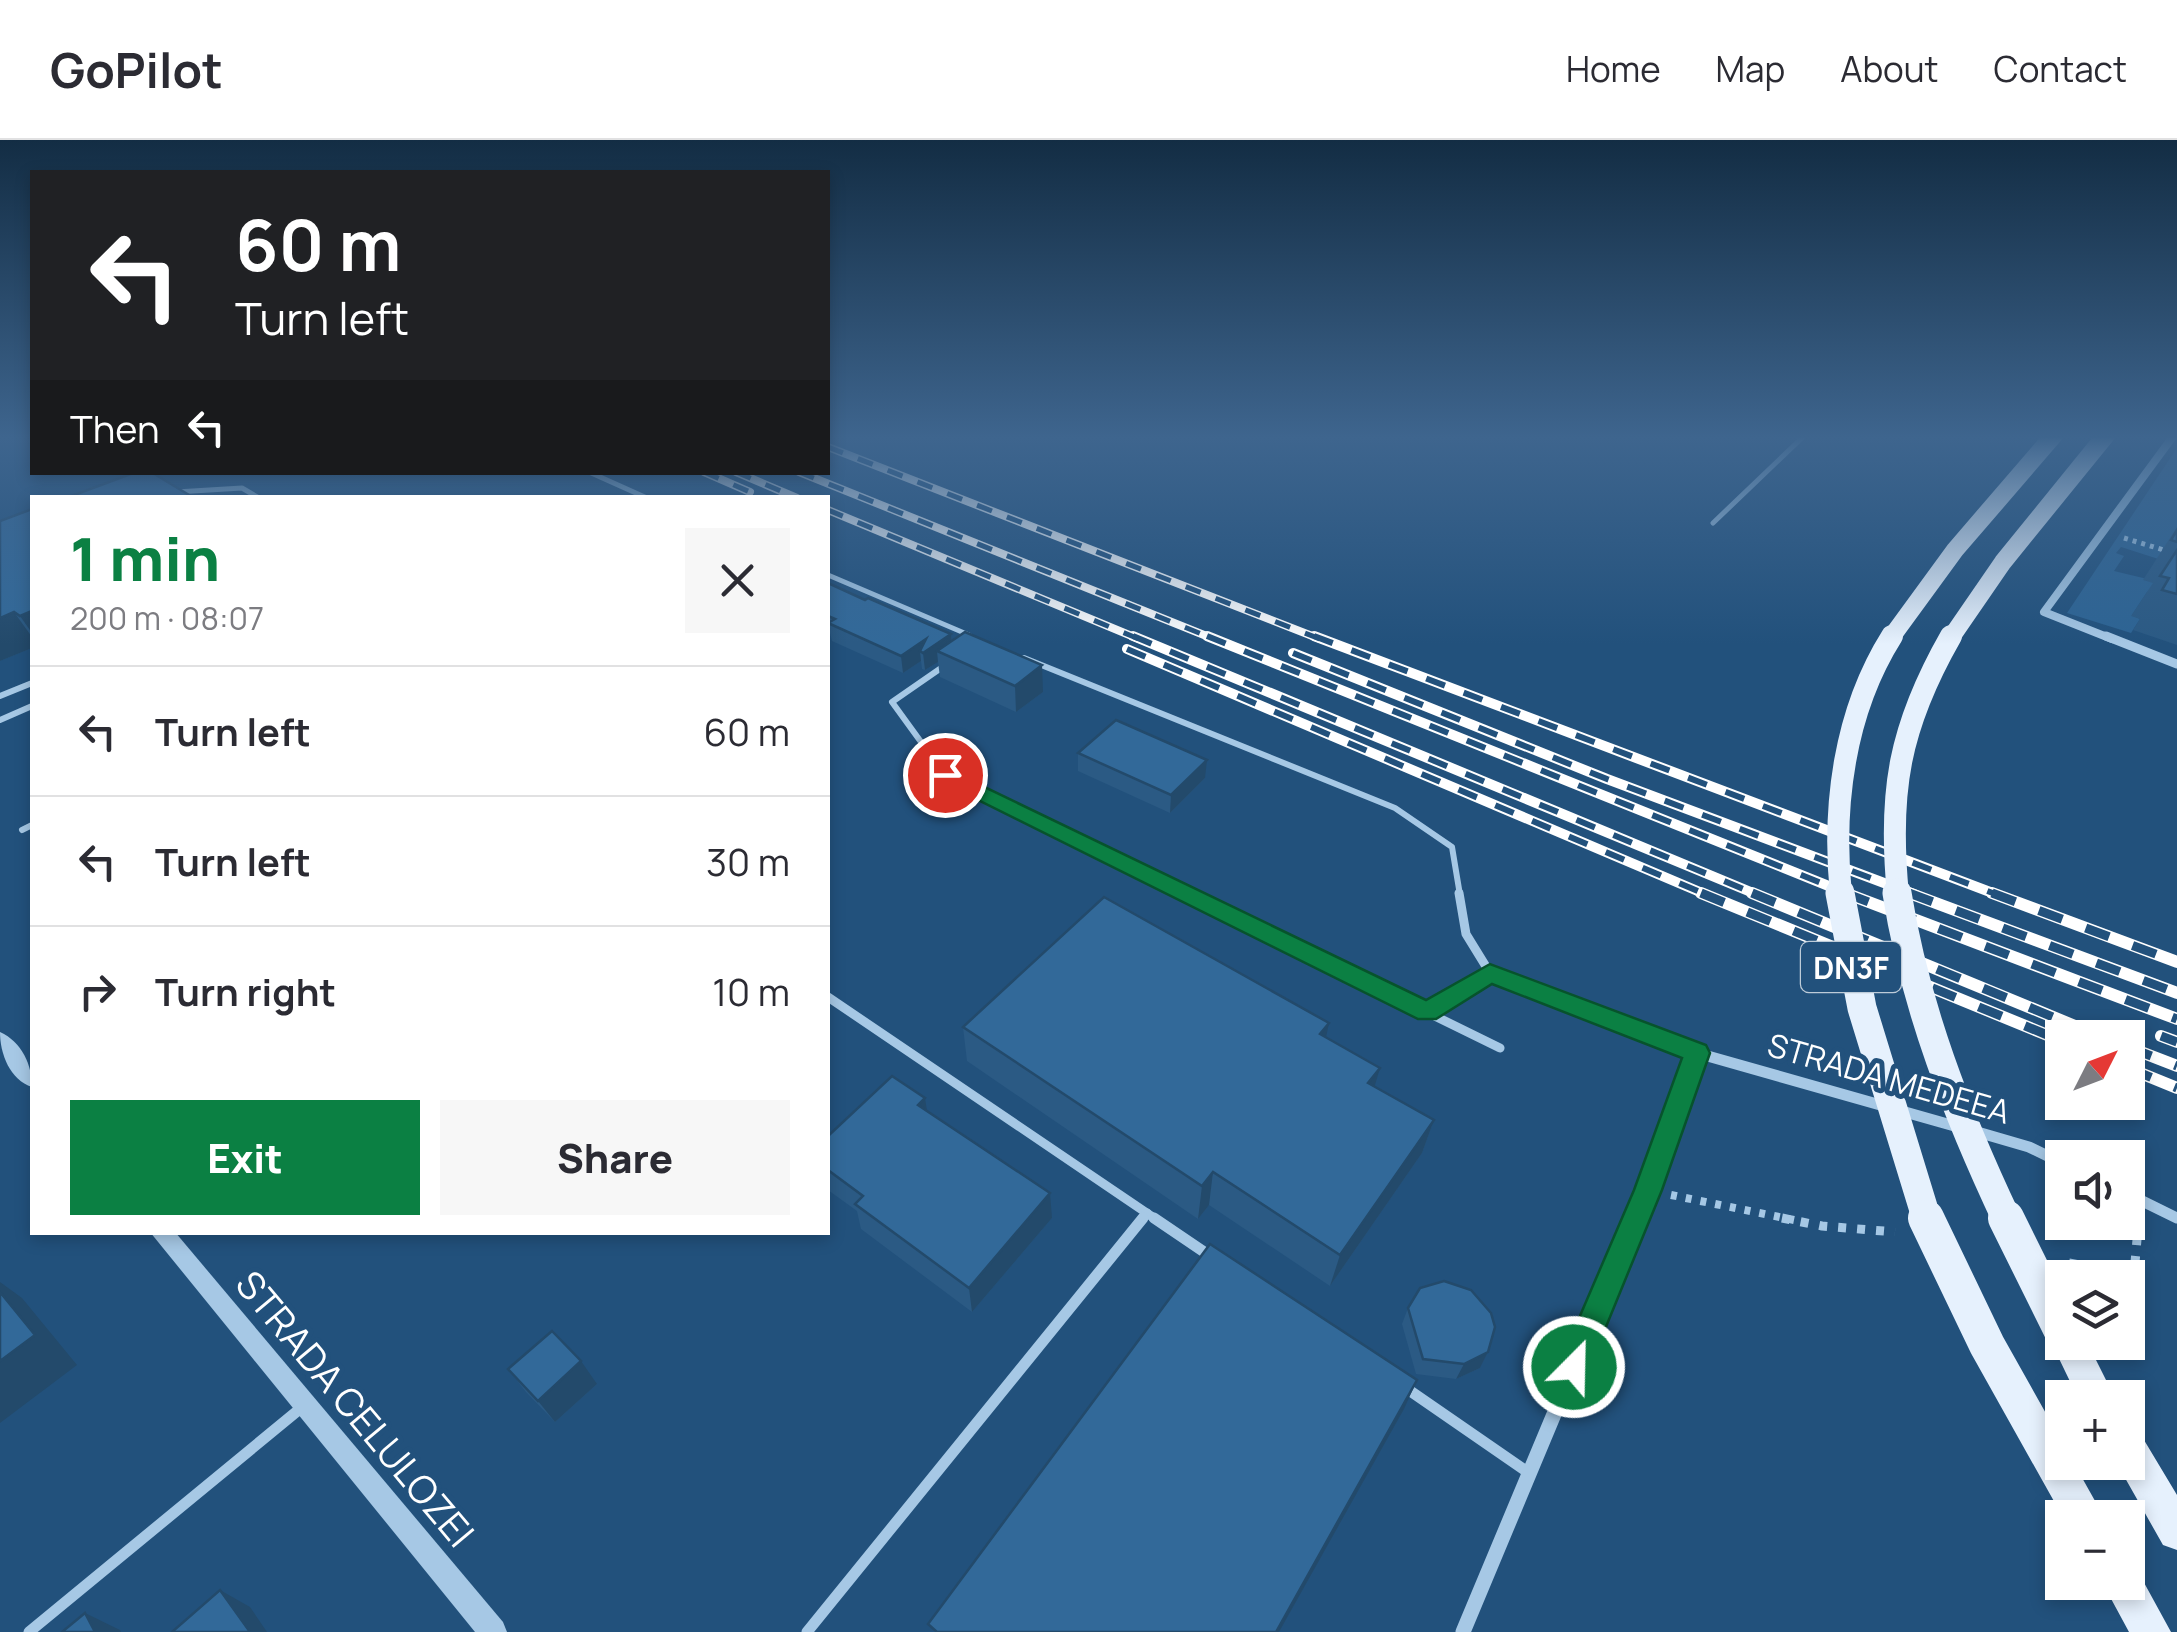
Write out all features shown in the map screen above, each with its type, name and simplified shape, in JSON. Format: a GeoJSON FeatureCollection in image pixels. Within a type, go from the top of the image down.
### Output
{"type":"FeatureCollection","features":[{"type":"Feature","properties":{"kind":"main road","name":"DN3F"},"geometry":{"type":"LineString","coordinates":[[1995,505],[1904,619],[1868,677],[1845,756],[1836,809],[1838,899],[1856,996],[1934,1236],[2010,1390],[2074,1500]]}},
{"type":"Feature","properties":{"kind":"main road","name":"DN3F"},"geometry":{"type":"LineString","coordinates":[[2045,1296],[2000,1203],[1926,1021],[1902,924],[1892,831],[1900,772],[1918,701],[1950,639],[2051,505]]}},
{"type":"Feature","properties":{"kind":"main road"},"geometry":{"type":"LineString","coordinates":[[2145,1477],[2177,1532]]}},
{"type":"Feature","properties":{"kind":"main road"},"geometry":{"type":"LineString","coordinates":[[2132,1600],[2151,1632]]}},
{"type":"Feature","properties":{"kind":"street"},"geometry":{"type":"LineString","coordinates":[[2124,505],[2044,612],[2177,664]]}},
{"type":"Feature","properties":{"kind":"street"},"geometry":{"type":"LineString","coordinates":[[0,1040],[30,1077]]}},
{"type":"Feature","properties":{"kind":"street"},"geometry":{"type":"LineString","coordinates":[[1463,1632],[1648,1190],[1697,1053]]}},
{"type":"Feature","properties":{"kind":"street","name":"STRADA MEDEEA"},"geometry":{"type":"LineString","coordinates":[[1697,1053],[2045,1155]]}},
{"type":"Feature","properties":{"kind":"street"},"geometry":{"type":"LineString","coordinates":[[2145,1202],[2177,1218]]}},
{"type":"Feature","properties":{"kind":"street","name":"STRADA CELULOZEI"},"geometry":{"type":"LineString","coordinates":[[162,1235],[493,1632]]}},
{"type":"Feature","properties":{"kind":"lane"},"geometry":{"type":"LineString","coordinates":[[1712,522],[1731,505]]}},
{"type":"Feature","properties":{"kind":"lane"},"geometry":{"type":"LineString","coordinates":[[830,575],[981,640],[966,650]]}},
{"type":"Feature","properties":{"kind":"lane"},"geometry":{"type":"LineString","coordinates":[[1017,655],[1395,808],[1452,848],[1466,934],[1490,973],[1697,1053]]}},
{"type":"Feature","properties":{"kind":"lane"},"geometry":{"type":"LineString","coordinates":[[951,661],[892,702],[945,775],[1500,1048]]}},
{"type":"Feature","properties":{"kind":"lane"},"geometry":{"type":"LineString","coordinates":[[0,696],[30,683]]}},
{"type":"Feature","properties":{"kind":"lane"},"geometry":{"type":"LineString","coordinates":[[0,720],[30,707]]}},
{"type":"Feature","properties":{"kind":"lane"},"geometry":{"type":"LineString","coordinates":[[22,830],[30,826]]}},
{"type":"Feature","properties":{"kind":"lane"},"geometry":{"type":"LineString","coordinates":[[1427,1012],[1490,973]]}},
{"type":"Feature","properties":{"kind":"lane"},"geometry":{"type":"LineString","coordinates":[[830,998],[1229,1269]]}},
{"type":"Feature","properties":{"kind":"lane"},"geometry":{"type":"LineString","coordinates":[[807,1632],[1147,1213]]}},
{"type":"Feature","properties":{"kind":"lane"},"geometry":{"type":"LineString","coordinates":[[1394,1381],[1529,1473]]}},
{"type":"Feature","properties":{"kind":"lane"},"geometry":{"type":"LineString","coordinates":[[29,1632],[304,1406]]}},
{"type":"Feature","properties":{"kind":"path"},"geometry":{"type":"LineString","coordinates":[[2104,532],[2177,554]]}},
{"type":"Feature","properties":{"kind":"path"},"geometry":{"type":"LineString","coordinates":[[1648,1190],[1822,1226],[1906,1233]]}},
{"type":"Feature","properties":{"kind":"shaded area"},"geometry":{"type":"Polygon","coordinates":[[[2139,505],[2177,505],[2177,565],[2121,547],[2116,553],[2124,556],[2114,571],[2164,583],[2147,592],[2132,615],[2140,619],[2131,633],[2067,613],[2139,505]]]}},
{"type":"Feature","properties":{"kind":"building"},"geometry":{"type":"Polygon","coordinates":[[[30,510],[30,612],[20,616],[14,612],[0,618],[0,521],[30,510]]]}},
{"type":"Feature","properties":{"kind":"building"},"geometry":{"type":"Polygon","coordinates":[[[2177,550],[2177,594],[2162,590],[2169,578],[2160,576],[2177,550]]]}},
{"type":"Feature","properties":{"kind":"building"},"geometry":{"type":"Polygon","coordinates":[[[830,584],[951,634],[923,653],[920,651],[926,639],[901,656],[830,624],[835,619],[830,617],[830,584]]]}},
{"type":"Feature","properties":{"kind":"building"},"geometry":{"type":"Polygon","coordinates":[[[965,632],[1042,665],[1015,686],[937,651],[965,632]]]}},
{"type":"Feature","properties":{"kind":"building"},"geometry":{"type":"Polygon","coordinates":[[[1116,720],[1207,760],[1171,795],[1078,753],[1116,720]]]}},
{"type":"Feature","properties":{"kind":"building"},"geometry":{"type":"Polygon","coordinates":[[[1104,897],[1329,1023],[1320,1034],[1380,1068],[1368,1083],[1434,1120],[1340,1255],[1213,1172],[1202,1186],[963,1027],[1104,897]]]}},
{"type":"Feature","properties":{"kind":"building"},"geometry":{"type":"Polygon","coordinates":[[[892,1076],[925,1098],[918,1105],[1050,1193],[969,1288],[855,1204],[863,1196],[830,1171],[830,1134],[892,1076]]]}},
{"type":"Feature","properties":{"kind":"building"},"geometry":{"type":"Polygon","coordinates":[[[1210,1244],[1417,1380],[1276,1632],[937,1632],[928,1624],[1210,1244]]]}},
{"type":"Feature","properties":{"kind":"building"},"geometry":{"type":"Polygon","coordinates":[[[1444,1281],[1471,1290],[1491,1313],[1495,1327],[1488,1352],[1464,1364],[1423,1359],[1408,1308],[1420,1288],[1444,1281]]]}},
{"type":"Feature","properties":{"kind":"building"},"geometry":{"type":"Polygon","coordinates":[[[0,1292],[35,1335],[0,1361],[0,1292]]]}},
{"type":"Feature","properties":{"kind":"building"},"geometry":{"type":"Polygon","coordinates":[[[552,1331],[581,1361],[538,1401],[508,1369],[552,1331]]]}},
{"type":"Feature","properties":{"kind":"building"},"geometry":{"type":"Polygon","coordinates":[[[220,1590],[250,1632],[172,1632],[220,1590]]]}},
{"type":"Feature","properties":{"kind":"building"},"geometry":{"type":"Polygon","coordinates":[[[85,1613],[95,1632],[62,1632],[85,1613]]]}},
{"type":"Feature","properties":{"kind":"railway"},"geometry":{"type":"LineString","coordinates":[[880,505],[1214,639]]}},
{"type":"Feature","properties":{"kind":"railway"},"geometry":{"type":"LineString","coordinates":[[976,505],[1320,639]]}},
{"type":"Feature","properties":{"kind":"railway"},"geometry":{"type":"LineString","coordinates":[[830,511],[1139,639]]}},
{"type":"Feature","properties":{"kind":"railway"},"geometry":{"type":"LineString","coordinates":[[1133,636],[1758,895]]}},
{"type":"Feature","properties":{"kind":"railway"},"geometry":{"type":"LineString","coordinates":[[1207,636],[1851,895]]}},
{"type":"Feature","properties":{"kind":"railway"},"geometry":{"type":"LineString","coordinates":[[1314,636],[1998,895]]}},
{"type":"Feature","properties":{"kind":"railway"},"geometry":{"type":"LineString","coordinates":[[1127,649],[1707,895]]}},
{"type":"Feature","properties":{"kind":"railway"},"geometry":{"type":"LineString","coordinates":[[1293,653],[1607,779],[1916,895]]}},
{"type":"Feature","properties":{"kind":"railway"},"geometry":{"type":"LineString","coordinates":[[1701,893],[2045,1034]]}},
{"type":"Feature","properties":{"kind":"railway"},"geometry":{"type":"LineString","coordinates":[[1752,893],[2060,1020]]}},
{"type":"Feature","properties":{"kind":"railway"},"geometry":{"type":"LineString","coordinates":[[1845,893],[2177,1019]]}},
{"type":"Feature","properties":{"kind":"railway"},"geometry":{"type":"LineString","coordinates":[[1909,893],[2177,993]]}},
{"type":"Feature","properties":{"kind":"railway"},"geometry":{"type":"LineString","coordinates":[[1992,893],[2177,962]]}},
{"type":"Feature","properties":{"kind":"railway"},"geometry":{"type":"LineString","coordinates":[[2161,1036],[2177,1042]]}},
{"type":"Feature","properties":{"kind":"railway"},"geometry":{"type":"LineString","coordinates":[[2145,1054],[2177,1066]]}},
{"type":"Feature","properties":{"kind":"railway"},"geometry":{"type":"LineString","coordinates":[[2145,1075],[2177,1088]]}},
{"type":"Feature","properties":{"kind":"route"},"geometry":{"type":"LineString","coordinates":[[945,775],[1427,1012],[1490,973],[1697,1053],[1648,1190],[1574,1367]]}}]}
